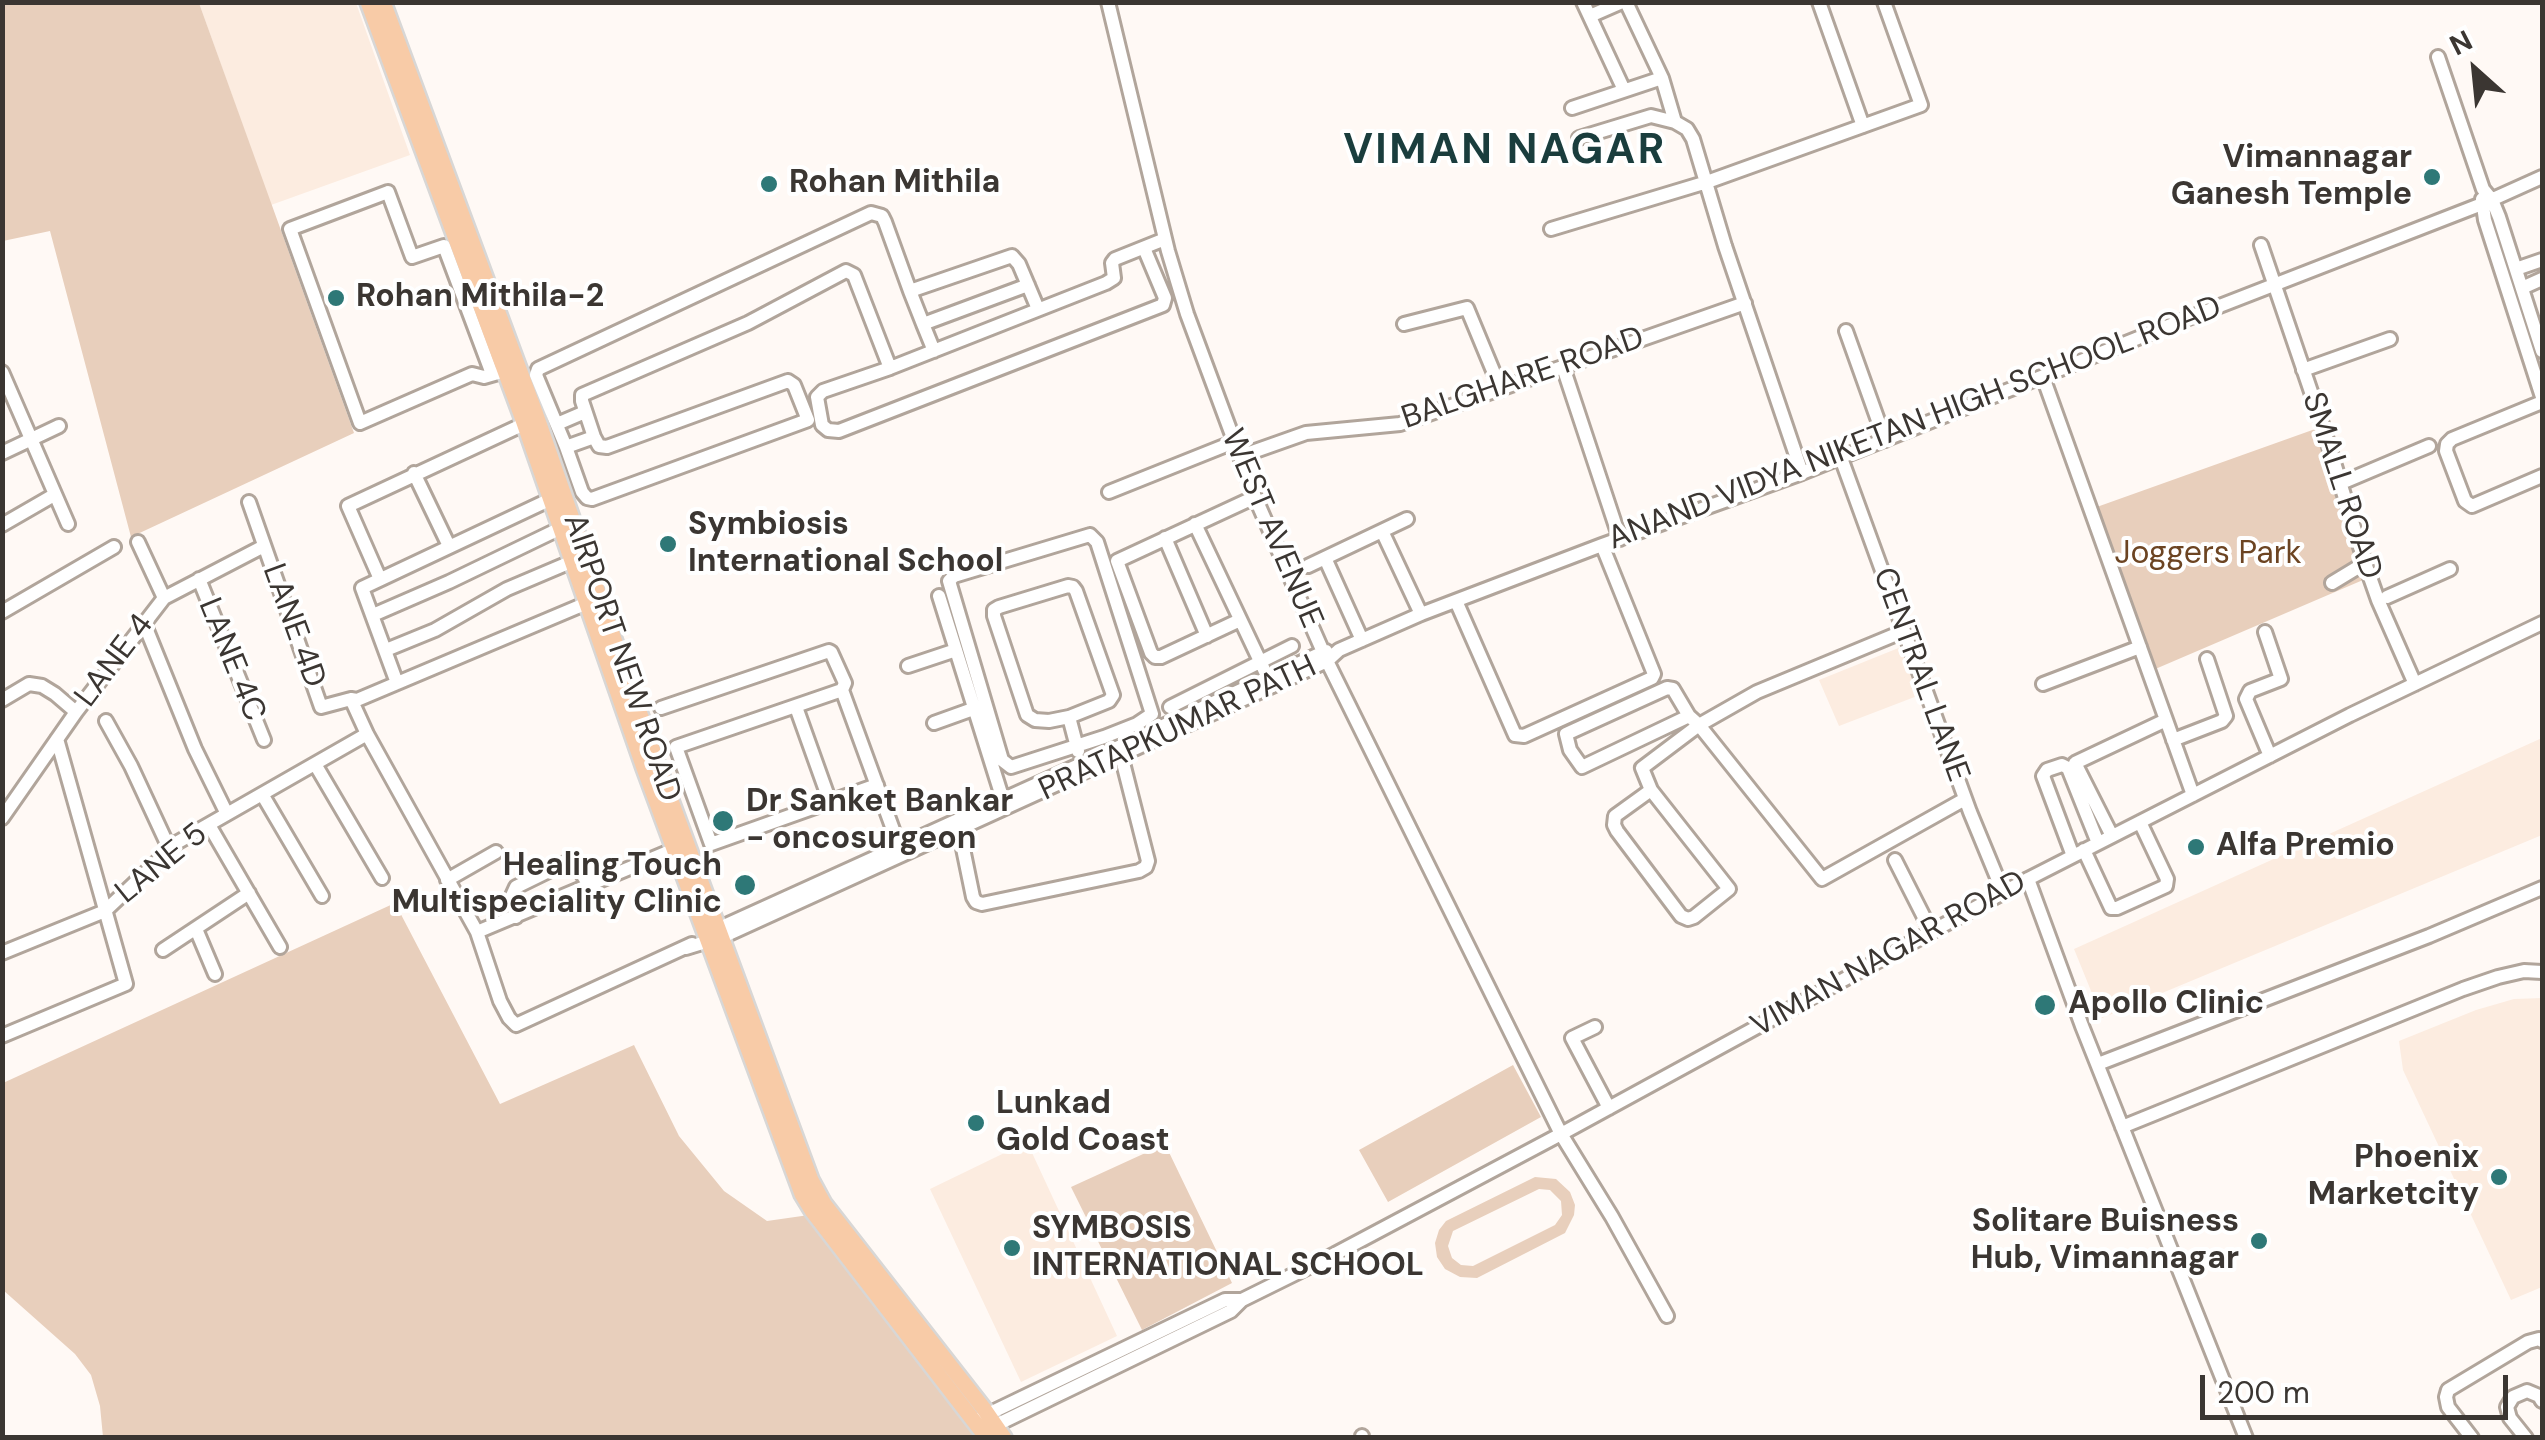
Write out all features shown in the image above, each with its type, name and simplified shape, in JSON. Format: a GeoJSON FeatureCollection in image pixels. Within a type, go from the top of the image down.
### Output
{"type":"FeatureCollection","features":[{"type":"Feature","properties":{"kind":"main road","name":"AIRPORT NEW ROAD"},"geometry":{"type":"LineString","coordinates":[[368,2],[499,372],[524,424],[644,768],[815,1189],[989,1428]]}},
{"type":"Feature","properties":{"kind":"main road","name":"AIRPORT NEW ROAD"},"geometry":{"type":"LineString","coordinates":[[383,2],[535,412],[714,935]]}},
{"type":"Feature","properties":{"kind":"street","name":"WEST AVENUE"},"geometry":{"type":"LineString","coordinates":[[1108,2],[1187,314],[1255,497],[1324,656],[1561,1134],[1667,1316]]}},
{"type":"Feature","properties":{"kind":"street"},"geometry":{"type":"LineString","coordinates":[[1583,2],[1624,90]]}},
{"type":"Feature","properties":{"kind":"street"},"geometry":{"type":"LineString","coordinates":[[1590,16],[1624,2],[1662,78],[1675,122]]}},
{"type":"Feature","properties":{"kind":"street"},"geometry":{"type":"LineString","coordinates":[[1818,2],[1863,126]]}},
{"type":"Feature","properties":{"kind":"street"},"geometry":{"type":"LineString","coordinates":[[1551,229],[1707,182],[1921,105],[1884,2]]}},
{"type":"Feature","properties":{"kind":"street"},"geometry":{"type":"LineString","coordinates":[[2438,57],[2486,198],[2542,400],[2452,439],[2446,451],[2465,501],[2472,506],[2542,476]]}},
{"type":"Feature","properties":{"kind":"street"},"geometry":{"type":"LineString","coordinates":[[1572,108],[1662,78]]}},
{"type":"Feature","properties":{"kind":"street"},"geometry":{"type":"LineString","coordinates":[[1579,138],[1651,116],[1687,129],[1802,473]]}},
{"type":"Feature","properties":{"kind":"street","name":"ANAND VIDYA NIKETAN HIGH SCHOOL ROAD"},"geometry":{"type":"LineString","coordinates":[[1339,650],[1421,614],[1841,458],[2486,198],[2542,181]]}},
{"type":"Feature","properties":{"kind":"street"},"geometry":{"type":"LineString","coordinates":[[388,192],[412,257],[444,246],[499,372],[484,377],[472,374],[360,423],[290,229],[388,192]]}},
{"type":"Feature","properties":{"kind":"street"},"geometry":{"type":"LineString","coordinates":[[2486,198],[2516,269],[2542,351]]}},
{"type":"Feature","properties":{"kind":"street"},"geometry":{"type":"LineString","coordinates":[[815,421],[592,499],[582,492],[536,375],[538,369],[871,213],[882,216],[885,222],[934,351]]}},
{"type":"Feature","properties":{"kind":"street"},"geometry":{"type":"LineString","coordinates":[[815,421],[817,397],[823,391],[1112,281],[1113,260],[1165,239]]}},
{"type":"Feature","properties":{"kind":"street","name":"SMALL ROAD"},"geometry":{"type":"LineString","coordinates":[[2261,245],[2364,563],[2415,684]]}},
{"type":"Feature","properties":{"kind":"street"},"geometry":{"type":"LineString","coordinates":[[890,368],[854,275],[846,270],[748,323],[581,398],[599,446],[608,447],[788,381],[815,421],[828,430],[838,431],[1163,305],[1166,298],[1144,248]]}},
{"type":"Feature","properties":{"kind":"street"},"geometry":{"type":"LineString","coordinates":[[910,291],[1012,256],[1017,259],[1038,309]]}},
{"type":"Feature","properties":{"kind":"street"},"geometry":{"type":"LineString","coordinates":[[2516,269],[2542,260]]}},
{"type":"Feature","properties":{"kind":"street"},"geometry":{"type":"LineString","coordinates":[[2523,291],[2542,279]]}},
{"type":"Feature","properties":{"kind":"street"},"geometry":{"type":"LineString","coordinates":[[924,324],[1028,285]]}},
{"type":"Feature","properties":{"kind":"street"},"geometry":{"type":"LineString","coordinates":[[2523,291],[2542,287]]}},
{"type":"Feature","properties":{"kind":"street","name":"BALGHARE ROAD"},"geometry":{"type":"LineString","coordinates":[[1241,456],[1306,433],[1400,424],[1744,303]]}},
{"type":"Feature","properties":{"kind":"street"},"geometry":{"type":"LineString","coordinates":[[1404,324],[1467,308],[1501,390]]}},
{"type":"Feature","properties":{"kind":"street"},"geometry":{"type":"LineString","coordinates":[[1846,332],[1886,440]]}},
{"type":"Feature","properties":{"kind":"street"},"geometry":{"type":"LineString","coordinates":[[2303,370],[2390,339]]}},
{"type":"Feature","properties":{"kind":"street"},"geometry":{"type":"LineString","coordinates":[[1563,367],[1620,539]]}},
{"type":"Feature","properties":{"kind":"street"},"geometry":{"type":"LineString","coordinates":[[2,372],[68,524]]}},
{"type":"Feature","properties":{"kind":"street"},"geometry":{"type":"LineString","coordinates":[[2042,376],[2193,795]]}},
{"type":"Feature","properties":{"kind":"street"},"geometry":{"type":"LineString","coordinates":[[557,424],[585,412]]}},
{"type":"Feature","properties":{"kind":"street"},"geometry":{"type":"LineString","coordinates":[[380,580],[348,506],[524,424]]}},
{"type":"Feature","properties":{"kind":"street"},"geometry":{"type":"LineString","coordinates":[[2,453],[59,426]]}},
{"type":"Feature","properties":{"kind":"street"},"geometry":{"type":"LineString","coordinates":[[566,447],[594,437]]}},
{"type":"Feature","properties":{"kind":"street"},"geometry":{"type":"LineString","coordinates":[[1109,492],[1234,442]]}},
{"type":"Feature","properties":{"kind":"street"},"geometry":{"type":"LineString","coordinates":[[2339,484],[2430,446]]}},
{"type":"Feature","properties":{"kind":"street","name":"CENTRAL LANE"},"geometry":{"type":"LineString","coordinates":[[1841,458],[2004,892]]}},
{"type":"Feature","properties":{"kind":"street"},"geometry":{"type":"LineString","coordinates":[[414,473],[449,546]]}},
{"type":"Feature","properties":{"kind":"street"},"geometry":{"type":"LineString","coordinates":[[2,526],[54,495]]}},
{"type":"Feature","properties":{"kind":"street"},"geometry":{"type":"LineString","coordinates":[[1240,620],[1161,657],[1155,656],[1117,561],[1255,497]]}},
{"type":"Feature","properties":{"kind":"street"},"geometry":{"type":"LineString","coordinates":[[398,683],[362,588],[551,499]]}},
{"type":"Feature","properties":{"kind":"street","name":"LANE 4D"},"geometry":{"type":"LineString","coordinates":[[250,502],[321,707],[350,699]]}},
{"type":"Feature","properties":{"kind":"street"},"geometry":{"type":"LineString","coordinates":[[1308,566],[1407,520]]}},
{"type":"Feature","properties":{"kind":"street"},"geometry":{"type":"LineString","coordinates":[[1195,524],[1268,678]]}},
{"type":"Feature","properties":{"kind":"street"},"geometry":{"type":"LineString","coordinates":[[373,616],[561,528]]}},
{"type":"Feature","properties":{"kind":"street"},"geometry":{"type":"LineString","coordinates":[[1382,531],[1421,614]]}},
{"type":"Feature","properties":{"kind":"street"},"geometry":{"type":"LineString","coordinates":[[1090,535],[1097,542],[1152,714],[1137,724],[1077,746],[1011,767],[1002,760],[949,581],[954,576],[1090,535]]}},
{"type":"Feature","properties":{"kind":"street"},"geometry":{"type":"LineString","coordinates":[[1165,538],[1207,636]]}},
{"type":"Feature","properties":{"kind":"street"},"geometry":{"type":"LineString","coordinates":[[138,542],[164,598]]}},
{"type":"Feature","properties":{"kind":"street"},"geometry":{"type":"LineString","coordinates":[[1456,601],[1515,736],[1524,736],[1654,674],[1602,545]]}},
{"type":"Feature","properties":{"kind":"street","name":"LANE 4"},"geometry":{"type":"LineString","coordinates":[[2,818],[76,712],[164,598],[264,546]]}},
{"type":"Feature","properties":{"kind":"street"},"geometry":{"type":"LineString","coordinates":[[2,612],[114,547]]}},
{"type":"Feature","properties":{"kind":"street"},"geometry":{"type":"LineString","coordinates":[[1325,558],[1362,640]]}},
{"type":"Feature","properties":{"kind":"street"},"geometry":{"type":"LineString","coordinates":[[386,650],[435,630],[506,589],[572,561]]}},
{"type":"Feature","properties":{"kind":"street"},"geometry":{"type":"LineString","coordinates":[[2332,583],[2364,563]]}},
{"type":"Feature","properties":{"kind":"street"},"geometry":{"type":"LineString","coordinates":[[2387,596],[2450,569]]}},
{"type":"Feature","properties":{"kind":"street","name":"LANE 4C"},"geometry":{"type":"LineString","coordinates":[[199,579],[264,740]]}},
{"type":"Feature","properties":{"kind":"street"},"geometry":{"type":"LineString","coordinates":[[1068,586],[1076,591],[1113,695],[1109,701],[1069,717],[1034,720],[1028,716],[994,616],[994,610],[1068,586]]}},
{"type":"Feature","properties":{"kind":"street"},"geometry":{"type":"LineString","coordinates":[[940,596],[1004,804]]}},
{"type":"Feature","properties":{"kind":"street"},"geometry":{"type":"LineString","coordinates":[[350,699],[357,700],[587,603]]}},
{"type":"Feature","properties":{"kind":"street","name":"VIMAN NAGAR ROAD"},"geometry":{"type":"LineString","coordinates":[[989,1428],[1225,1300],[1242,1300],[1335,1254],[2028,879],[2542,622]]}},
{"type":"Feature","properties":{"kind":"street"},"geometry":{"type":"LineString","coordinates":[[144,623],[195,749],[227,814]]}},
{"type":"Feature","properties":{"kind":"street"},"geometry":{"type":"LineString","coordinates":[[1904,632],[1757,692],[1694,720],[1582,767],[1570,750],[1566,734],[1667,688],[1673,689],[1694,720],[1822,879],[1966,799]]}},
{"type":"Feature","properties":{"kind":"street"},"geometry":{"type":"LineString","coordinates":[[2265,632],[2280,678],[2250,691],[2246,700],[2270,756]]}},
{"type":"Feature","properties":{"kind":"street"},"geometry":{"type":"LineString","coordinates":[[1170,707],[1292,646]]}},
{"type":"Feature","properties":{"kind":"street"},"geometry":{"type":"LineString","coordinates":[[2043,684],[2140,647]]}},
{"type":"Feature","properties":{"kind":"street"},"geometry":{"type":"LineString","coordinates":[[908,666],[956,650]]}},
{"type":"Feature","properties":{"kind":"street","name":"PRATAPKUMAR PATH"},"geometry":{"type":"LineString","coordinates":[[875,862],[899,846],[1121,755],[1268,678],[1339,650]]}},
{"type":"Feature","properties":{"kind":"street"},"geometry":{"type":"LineString","coordinates":[[662,708],[829,651],[845,682],[842,690],[899,846]]}},
{"type":"Feature","properties":{"kind":"street","name":"PRATAPKUMAR PATH"},"geometry":{"type":"LineString","coordinates":[[477,932],[500,1001],[516,1025],[875,862],[959,829],[1082,763],[1163,731],[1324,656]]}},
{"type":"Feature","properties":{"kind":"street"},"geometry":{"type":"LineString","coordinates":[[2173,740],[2226,716],[2206,659]]}},
{"type":"Feature","properties":{"kind":"street"},"geometry":{"type":"LineString","coordinates":[[2,700],[30,684],[42,686],[76,712]]}},
{"type":"Feature","properties":{"kind":"street"},"geometry":{"type":"LineString","coordinates":[[842,690],[676,747],[690,787],[711,844],[877,785]]}},
{"type":"Feature","properties":{"kind":"street"},"geometry":{"type":"LineString","coordinates":[[350,699],[477,932],[676,849]]}},
{"type":"Feature","properties":{"kind":"street"},"geometry":{"type":"LineString","coordinates":[[796,706],[830,802]]}},
{"type":"Feature","properties":{"kind":"street"},"geometry":{"type":"LineString","coordinates":[[934,722],[973,709]]}},
{"type":"Feature","properties":{"kind":"street"},"geometry":{"type":"LineString","coordinates":[[1069,717],[1082,763]]}},
{"type":"Feature","properties":{"kind":"street"},"geometry":{"type":"LineString","coordinates":[[1651,790],[1615,816],[1616,832],[1681,916],[1694,917],[1729,889],[1651,790],[1642,768],[1694,720]]}},
{"type":"Feature","properties":{"kind":"street"},"geometry":{"type":"LineString","coordinates":[[2105,840],[2075,763],[2166,720]]}},
{"type":"Feature","properties":{"kind":"street"},"geometry":{"type":"LineString","coordinates":[[106,721],[132,766],[170,850]]}},
{"type":"Feature","properties":{"kind":"street","name":"LANE 5"},"geometry":{"type":"LineString","coordinates":[[2,953],[105,910],[178,842],[367,734]]}},
{"type":"Feature","properties":{"kind":"street"},"geometry":{"type":"LineString","coordinates":[[2,1036],[126,984],[58,739]]}},
{"type":"Feature","properties":{"kind":"street"},"geometry":{"type":"LineString","coordinates":[[959,829],[973,898],[982,904],[1140,872],[1148,861],[1121,755]]}},
{"type":"Feature","properties":{"kind":"street"},"geometry":{"type":"LineString","coordinates":[[315,764],[382,878]]}},
{"type":"Feature","properties":{"kind":"street"},"geometry":{"type":"LineString","coordinates":[[2105,840],[2068,768],[2062,765],[2048,770],[2043,776],[2079,853],[2111,908],[2166,886],[2167,879],[2140,822]]}},
{"type":"Feature","properties":{"kind":"street"},"geometry":{"type":"LineString","coordinates":[[262,794],[322,896]]}},
{"type":"Feature","properties":{"kind":"street"},"geometry":{"type":"LineString","coordinates":[[209,825],[280,947]]}},
{"type":"Feature","properties":{"kind":"street"},"geometry":{"type":"LineString","coordinates":[[447,880],[496,852]]}},
{"type":"Feature","properties":{"kind":"street"},"geometry":{"type":"LineString","coordinates":[[1895,860],[1932,931]]}},
{"type":"Feature","properties":{"kind":"street"},"geometry":{"type":"LineString","coordinates":[[516,917],[510,898],[516,887],[566,863],[575,863],[589,885]]}},
{"type":"Feature","properties":{"kind":"street"},"geometry":{"type":"LineString","coordinates":[[2028,879],[2246,1438]]}},
{"type":"Feature","properties":{"kind":"street"},"geometry":{"type":"LineString","coordinates":[[2098,1064],[2542,888]]}},
{"type":"Feature","properties":{"kind":"street"},"geometry":{"type":"LineString","coordinates":[[163,950],[249,893]]}},
{"type":"Feature","properties":{"kind":"street"},"geometry":{"type":"LineString","coordinates":[[196,929],[215,974]]}},
{"type":"Feature","properties":{"kind":"street"},"geometry":{"type":"LineString","coordinates":[[2122,1127],[2498,976],[2542,972]]}},
{"type":"Feature","properties":{"kind":"street"},"geometry":{"type":"LineString","coordinates":[[1596,1027],[1572,1038],[1609,1108]]}},
{"type":"Feature","properties":{"kind":"street"},"geometry":{"type":"LineString","coordinates":[[2472,1438],[2448,1407],[2448,1390],[2528,1342],[2542,1341]]}},
{"type":"Feature","properties":{"kind":"street"},"geometry":{"type":"LineString","coordinates":[[2526,1438],[2510,1418],[2507,1407],[2512,1398],[2527,1391],[2542,1401]]}},
{"type":"Feature","properties":{"kind":"shaded area"},"geometry":{"type":"Polygon","coordinates":[[[199,3],[356,3],[410,155],[271,205],[199,3]]]}},
{"type":"Feature","properties":{"kind":"shaded area"},"geometry":{"type":"Polygon","coordinates":[[[1906,645],[1925,693],[1839,726],[1819,680],[1906,645]]]}},
{"type":"Feature","properties":{"kind":"shaded area"},"geometry":{"type":"Polygon","coordinates":[[[2542,738],[2542,835],[2102,1018],[2074,949],[2542,738]]]}},
{"type":"Feature","properties":{"kind":"shaded area","name":"Phoenix Marketcity"},"geometry":{"type":"Polygon","coordinates":[[[2542,998],[2542,1287],[2511,1300],[2403,1070],[2399,1041],[2476,1010],[2514,999],[2542,998]]]}},
{"type":"Feature","properties":{"kind":"shaded area","name":"SYMBOSIS INTERNATIONAL SCHOOL"},"geometry":{"type":"Polygon","coordinates":[[[1027,1142],[1117,1336],[1021,1382],[930,1189],[1027,1142]]]}},
{"type":"Feature","properties":{"kind":"green space"},"geometry":{"type":"Polygon","coordinates":[[[2,3],[199,3],[354,433],[131,537],[50,231],[3,241],[2,3]]]}},
{"type":"Feature","properties":{"kind":"green space","name":"Joggers Park"},"geometry":{"type":"Polygon","coordinates":[[[2318,428],[2370,577],[2153,670],[2094,508],[2318,428]]]}},
{"type":"Feature","properties":{"kind":"green space"},"geometry":{"type":"Polygon","coordinates":[[[395,903],[500,1104],[634,1045],[679,1136],[724,1191],[767,1221],[809,1215],[982,1437],[103,1437],[91,1375],[75,1354],[3,1290],[3,1083],[395,903]]]}},
{"type":"Feature","properties":{"kind":"green space"},"geometry":{"type":"Polygon","coordinates":[[[1513,1065],[1541,1117],[1388,1202],[1359,1150],[1513,1065]]]}},
{"type":"Feature","properties":{"kind":"green space"},"geometry":{"type":"Polygon","coordinates":[[[1165,1144],[1232,1283],[1142,1330],[1071,1187],[1165,1144]]]}},
{"type":"Feature","properties":{"kind":"green space"},"geometry":{"type":"Polygon","coordinates":[[[1535,1177],[1556,1179],[1570,1192],[1575,1205],[1565,1233],[1477,1278],[1460,1277],[1445,1269],[1437,1257],[1435,1243],[1446,1221],[1535,1177]],[[1539,1189],[1453,1231],[1448,1246],[1452,1258],[1461,1265],[1473,1266],[1555,1225],[1562,1215],[1561,1201],[1550,1190],[1539,1189]]]}},
{"type":"Feature","properties":{"kind":"place","name":"Vimannagar Ganesh Temple"},"geometry":{"type":"Point","coordinates":[2432,177]}},
{"type":"Feature","properties":{"kind":"place","name":"Rohan Mithila"},"geometry":{"type":"Point","coordinates":[769,184]}},
{"type":"Feature","properties":{"kind":"place","name":"Rohan Mithila-2"},"geometry":{"type":"Point","coordinates":[336,298]}},
{"type":"Feature","properties":{"kind":"place","name":"Symbiosis International School"},"geometry":{"type":"Point","coordinates":[668,544]}},
{"type":"Feature","properties":{"kind":"place","name":"Dr Sanket Bankar - oncosurgeon"},"geometry":{"type":"Point","coordinates":[723,821]}},
{"type":"Feature","properties":{"kind":"place","name":"Alfa Premio"},"geometry":{"type":"Point","coordinates":[2196,847]}},
{"type":"Feature","properties":{"kind":"place","name":"Healing Touch Multispeciality Clinic"},"geometry":{"type":"Point","coordinates":[745,885]}},
{"type":"Feature","properties":{"kind":"place","name":"Apollo Clinic"},"geometry":{"type":"Point","coordinates":[2045,1005]}},
{"type":"Feature","properties":{"kind":"place","name":"Lunkad Gold Coast"},"geometry":{"type":"Point","coordinates":[976,1123]}},
{"type":"Feature","properties":{"kind":"place","name":"Phoenix Marketcity"},"geometry":{"type":"Point","coordinates":[2499,1177]}},
{"type":"Feature","properties":{"kind":"place","name":"Solitare Buisness Hub, Vimannagar"},"geometry":{"type":"Point","coordinates":[2259,1241]}},
{"type":"Feature","properties":{"kind":"place","name":"SYMBOSIS INTERNATIONAL SCHOOL"},"geometry":{"type":"Point","coordinates":[1012,1248]}},
{"type":"Feature","properties":{"kind":"district","name":"VIMAN NAGAR"},"geometry":{"type":"Point","coordinates":[1505,152]}}]}
